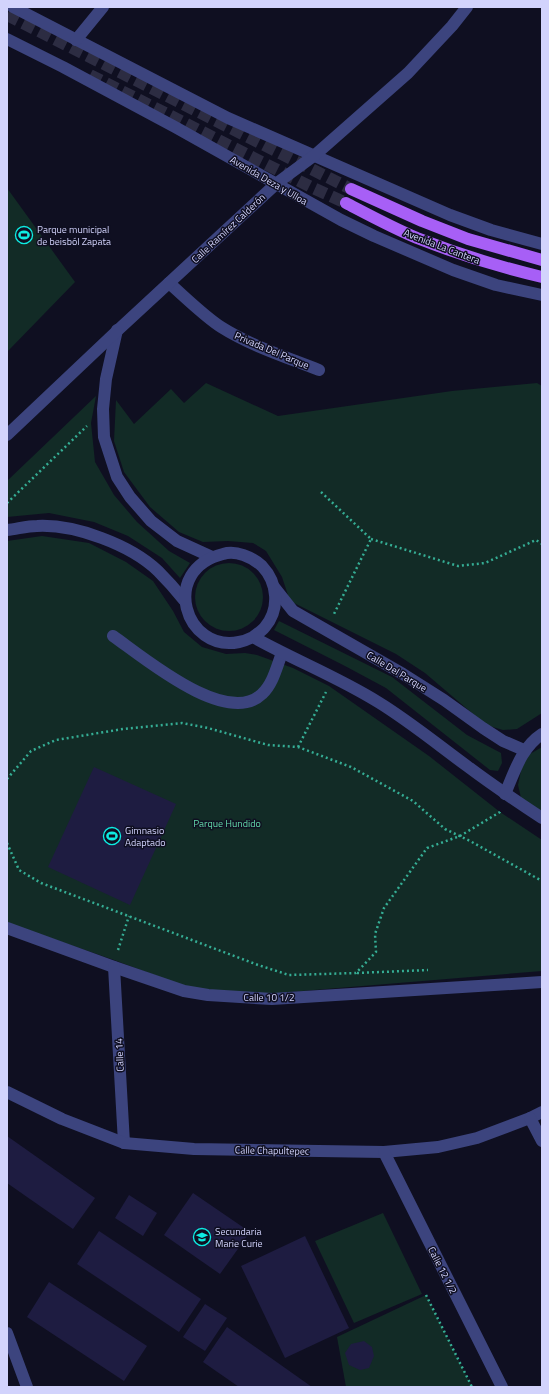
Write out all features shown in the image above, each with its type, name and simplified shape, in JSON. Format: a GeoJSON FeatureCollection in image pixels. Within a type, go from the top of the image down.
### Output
{"type":"FeatureCollection","features":[{"type":"Feature","properties":{"kind":"main road","name":"Avenida La Cantera"},"geometry":{"type":"LineString","coordinates":[[351,189],[422,221],[468,239],[542,260]]}},
{"type":"Feature","properties":{"kind":"main road","name":"Avenida La Cantera"},"geometry":{"type":"LineString","coordinates":[[346,203],[416,238],[500,267],[542,277]]}},
{"type":"Feature","properties":{"kind":"street"},"geometry":{"type":"LineString","coordinates":[[13,7],[228,118],[315,155],[450,216],[491,230],[542,244]]}},
{"type":"Feature","properties":{"kind":"street"},"geometry":{"type":"LineString","coordinates":[[76,40],[102,7]]}},
{"type":"Feature","properties":{"kind":"street","name":"Calle Ramírez Calderón"},"geometry":{"type":"LineString","coordinates":[[7,435],[277,183],[315,155],[408,73],[452,26],[467,7]]}},
{"type":"Feature","properties":{"kind":"street","name":"Avenida Deza y Ulloa"},"geometry":{"type":"LineString","coordinates":[[7,39],[84,78],[277,183],[341,220],[410,252],[454,270],[496,285],[542,296]]}},
{"type":"Feature","properties":{"kind":"street","name":"Privada Del Parque"},"geometry":{"type":"LineString","coordinates":[[169,283],[219,326],[237,337],[319,370]]}},
{"type":"Feature","properties":{"kind":"street"},"geometry":{"type":"LineString","coordinates":[[118,330],[106,379],[103,409],[104,437],[117,477],[130,497],[151,521],[177,541],[212,556]]}},
{"type":"Feature","properties":{"kind":"street","name":"Calle Del Parque"},"geometry":{"type":"LineString","coordinates":[[7,530],[38,526],[60,527],[95,535],[131,551],[157,570],[184,600]]}},
{"type":"Feature","properties":{"kind":"street","name":"Calle Del Parque"},"geometry":{"type":"LineString","coordinates":[[227,553],[242,554],[257,561],[268,573],[274,587],[276,601],[272,616],[264,628],[253,637],[239,642],[223,643],[208,638],[196,628],[188,615],[184,600],[186,586],[191,574],[200,564],[212,556],[227,553]]}},
{"type":"Feature","properties":{"kind":"street","name":"Calle Del Parque"},"geometry":{"type":"LineString","coordinates":[[274,587],[293,611],[403,674],[444,700],[503,741],[524,750]]}},
{"type":"Feature","properties":{"kind":"street"},"geometry":{"type":"LineString","coordinates":[[113,636],[172,678],[199,693],[234,704],[250,702],[263,694],[271,681],[282,653]]}},
{"type":"Feature","properties":{"kind":"street"},"geometry":{"type":"LineString","coordinates":[[253,637],[282,653],[331,675],[378,702],[423,733],[505,794],[542,818]]}},
{"type":"Feature","properties":{"kind":"street"},"geometry":{"type":"LineString","coordinates":[[505,794],[524,750],[533,740],[542,734]]}},
{"type":"Feature","properties":{"kind":"street","name":"Calle 10 1/2"},"geometry":{"type":"LineString","coordinates":[[7,928],[184,991],[208,995],[272,999],[542,982]]}},
{"type":"Feature","properties":{"kind":"street","name":"Calle 14"},"geometry":{"type":"LineString","coordinates":[[114,967],[124,1143]]}},
{"type":"Feature","properties":{"kind":"street","name":"Calle Chapultepec"},"geometry":{"type":"LineString","coordinates":[[7,1092],[62,1120],[124,1143],[194,1149],[384,1152],[438,1147],[476,1138],[542,1112]]}},
{"type":"Feature","properties":{"kind":"street"},"geometry":{"type":"LineString","coordinates":[[530,1118],[542,1141]]}},
{"type":"Feature","properties":{"kind":"street","name":"Calle 12 1/2"},"geometry":{"type":"LineString","coordinates":[[384,1152],[502,1387]]}},
{"type":"Feature","properties":{"kind":"street"},"geometry":{"type":"LineString","coordinates":[[7,1333],[27,1387]]}},
{"type":"Feature","properties":{"kind":"path"},"geometry":{"type":"LineString","coordinates":[[7,504],[91,422]]}},
{"type":"Feature","properties":{"kind":"path"},"geometry":{"type":"LineString","coordinates":[[321,492],[371,539],[458,566],[485,563],[536,540],[542,544]]}},
{"type":"Feature","properties":{"kind":"path"},"geometry":{"type":"LineString","coordinates":[[326,631],[371,539]]}},
{"type":"Feature","properties":{"kind":"path"},"geometry":{"type":"LineString","coordinates":[[298,747],[329,686],[331,675]]}},
{"type":"Feature","properties":{"kind":"path"},"geometry":{"type":"LineString","coordinates":[[7,779],[31,752],[56,740],[122,729],[182,723],[208,728],[268,745],[298,747],[351,767],[413,801],[445,829],[542,881]]}},
{"type":"Feature","properties":{"kind":"path"},"geometry":{"type":"LineString","coordinates":[[7,843],[19,870],[41,883],[258,965],[289,975],[356,973],[376,952],[375,934],[384,908],[427,848],[460,836],[500,812],[505,794]]}},
{"type":"Feature","properties":{"kind":"path"},"geometry":{"type":"LineString","coordinates":[[117,954],[129,916]]}},
{"type":"Feature","properties":{"kind":"path"},"geometry":{"type":"LineString","coordinates":[[426,1295],[472,1387]]}},
{"type":"Feature","properties":{"kind":"green space","name":"Parque municipal de beisból Zapata"},"geometry":{"type":"Polygon","coordinates":[[[7,188],[75,282],[7,352],[7,188]]]}},
{"type":"Feature","properties":{"kind":"green space"},"geometry":{"type":"Polygon","coordinates":[[[206,383],[278,416],[452,391],[537,383],[542,386],[542,713],[517,729],[503,730],[486,725],[425,673],[396,654],[290,601],[282,577],[266,551],[253,543],[228,541],[203,542],[179,532],[150,507],[124,472],[114,441],[116,400],[134,424],[171,389],[184,403],[206,383]]]}},
{"type":"Feature","properties":{"kind":"green space"},"geometry":{"type":"Polygon","coordinates":[[[96,396],[91,423],[95,462],[114,495],[137,522],[169,551],[190,563],[180,578],[162,558],[128,536],[94,522],[49,513],[7,517],[7,481],[96,396]]]}},
{"type":"Feature","properties":{"kind":"green space","name":"Parque Hundido"},"geometry":{"type":"Polygon","coordinates":[[[42,536],[89,543],[126,562],[153,581],[173,611],[184,632],[202,647],[226,654],[245,653],[257,655],[293,668],[329,686],[429,756],[500,812],[542,840],[542,971],[266,994],[203,993],[7,923],[7,541],[42,536]]]}},
{"type":"Feature","properties":{"kind":"green space"},"geometry":{"type":"Polygon","coordinates":[[[229,563],[242,565],[253,573],[261,584],[263,597],[261,610],[253,621],[242,629],[229,631],[216,629],[205,621],[197,610],[195,597],[197,584],[205,573],[216,565],[229,563]]]}},
{"type":"Feature","properties":{"kind":"green space"},"geometry":{"type":"Polygon","coordinates":[[[279,621],[392,677],[467,735],[501,753],[502,763],[498,771],[490,770],[386,688],[274,630],[279,621]]]}},
{"type":"Feature","properties":{"kind":"green space"},"geometry":{"type":"Polygon","coordinates":[[[542,747],[542,814],[522,802],[518,785],[522,766],[530,754],[542,747]]]}},
{"type":"Feature","properties":{"kind":"green space"},"geometry":{"type":"Polygon","coordinates":[[[383,1213],[422,1294],[354,1323],[315,1241],[383,1213]]]}},
{"type":"Feature","properties":{"kind":"green space"},"geometry":{"type":"Polygon","coordinates":[[[426,1295],[472,1387],[346,1387],[337,1337],[426,1295]]]}},
{"type":"Feature","properties":{"kind":"building","name":"Gimnasio Adaptado"},"geometry":{"type":"Polygon","coordinates":[[[94,767],[176,804],[130,905],[48,867],[94,767]]]}},
{"type":"Feature","properties":{"kind":"building"},"geometry":{"type":"Polygon","coordinates":[[[7,1136],[95,1198],[73,1229],[7,1183],[7,1136]]]}},
{"type":"Feature","properties":{"kind":"building"},"geometry":{"type":"Polygon","coordinates":[[[193,1193],[250,1232],[220,1274],[164,1235],[193,1193]]]}},
{"type":"Feature","properties":{"kind":"building"},"geometry":{"type":"Polygon","coordinates":[[[129,1195],[157,1213],[143,1236],[115,1218],[129,1195]]]}},
{"type":"Feature","properties":{"kind":"building"},"geometry":{"type":"Polygon","coordinates":[[[99,1231],[201,1299],[179,1332],[77,1264],[99,1231]]]}},
{"type":"Feature","properties":{"kind":"building"},"geometry":{"type":"Polygon","coordinates":[[[305,1236],[349,1328],[285,1358],[241,1266],[305,1236]]]}},
{"type":"Feature","properties":{"kind":"building"},"geometry":{"type":"Polygon","coordinates":[[[49,1282],[147,1346],[124,1381],[27,1317],[49,1282]]]}},
{"type":"Feature","properties":{"kind":"building"},"geometry":{"type":"Polygon","coordinates":[[[205,1304],[227,1318],[205,1351],[183,1337],[205,1304]]]}},
{"type":"Feature","properties":{"kind":"building"},"geometry":{"type":"Polygon","coordinates":[[[227,1327],[312,1387],[239,1387],[203,1362],[227,1327]]]}},
{"type":"Feature","properties":{"kind":"building"},"geometry":{"type":"Polygon","coordinates":[[[364,1341],[372,1347],[374,1356],[369,1368],[360,1370],[349,1365],[345,1353],[351,1344],[364,1341]]]}},
{"type":"Feature","properties":{"kind":"tunnel"},"geometry":{"type":"LineString","coordinates":[[7,15],[351,189]]}},
{"type":"Feature","properties":{"kind":"tunnel"},"geometry":{"type":"LineString","coordinates":[[90,75],[313,188],[346,203]]}},
{"type":"Feature","properties":{"kind":"place","name":"Parque municipal de beisból Zapata"},"geometry":{"type":"Point","coordinates":[24,235]}},
{"type":"Feature","properties":{"kind":"place","name":"Gimnasio Adaptado"},"geometry":{"type":"Point","coordinates":[112,836]}},
{"type":"Feature","properties":{"kind":"place","name":"Secundaria Marie Curie"},"geometry":{"type":"Point","coordinates":[202,1237]}}]}
